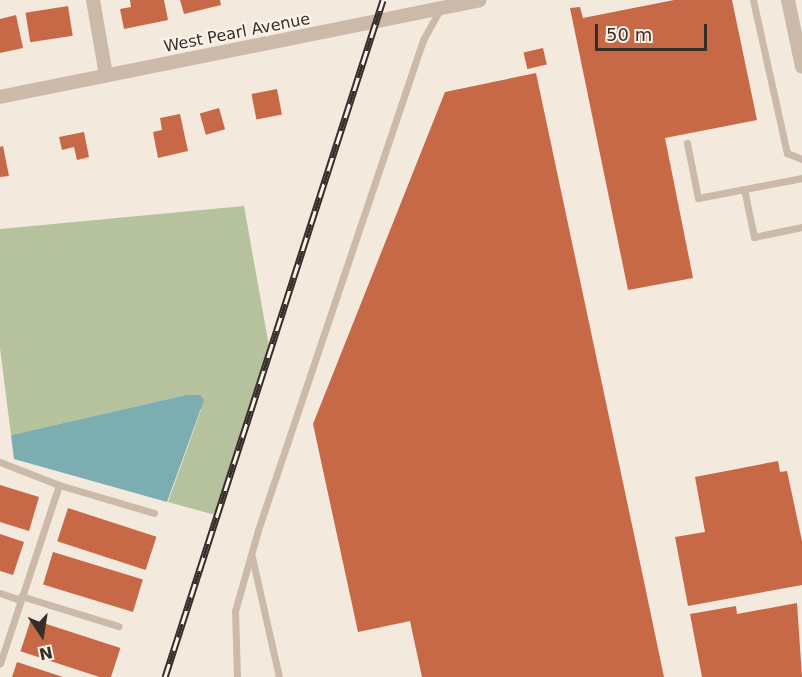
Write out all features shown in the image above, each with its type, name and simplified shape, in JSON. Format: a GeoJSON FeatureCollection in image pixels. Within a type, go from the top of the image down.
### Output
{"type":"FeatureCollection","features":[{"type":"Feature","properties":{"kind":"street"},"geometry":{"type":"LineString","coordinates":[[93,0],[106,75]]}},
{"type":"Feature","properties":{"kind":"street","name":"West Pearl Avenue"},"geometry":{"type":"LineString","coordinates":[[0,97],[479,0]]}},
{"type":"Feature","properties":{"kind":"street"},"geometry":{"type":"LineString","coordinates":[[794,8],[802,67]]}},
{"type":"Feature","properties":{"kind":"lane"},"geometry":{"type":"LineString","coordinates":[[753,0],[784,144],[791,158],[802,159]]}},
{"type":"Feature","properties":{"kind":"lane"},"geometry":{"type":"LineString","coordinates":[[237,677],[235,611],[251,555],[423,40],[440,9]]}},
{"type":"Feature","properties":{"kind":"lane"},"geometry":{"type":"LineString","coordinates":[[687,143],[698,198],[802,177]]}},
{"type":"Feature","properties":{"kind":"lane"},"geometry":{"type":"LineString","coordinates":[[744,189],[754,237],[802,227]]}},
{"type":"Feature","properties":{"kind":"lane"},"geometry":{"type":"LineString","coordinates":[[0,462],[59,485],[154,513]]}},
{"type":"Feature","properties":{"kind":"lane"},"geometry":{"type":"LineString","coordinates":[[0,663],[59,485]]}},
{"type":"Feature","properties":{"kind":"lane"},"geometry":{"type":"LineString","coordinates":[[251,555],[279,677]]}},
{"type":"Feature","properties":{"kind":"lane"},"geometry":{"type":"LineString","coordinates":[[0,592],[118,626]]}},
{"type":"Feature","properties":{"kind":"green space"},"geometry":{"type":"Polygon","coordinates":[[[244,206],[269,346],[215,515],[168,502],[201,410],[186,395],[11,435],[0,348],[0,229],[244,206]]]}},
{"type":"Feature","properties":{"kind":"water"},"geometry":{"type":"Polygon","coordinates":[[[186,395],[200,395],[204,400],[167,502],[14,459],[11,435],[186,395]]]}},
{"type":"Feature","properties":{"kind":"building"},"geometry":{"type":"Polygon","coordinates":[[[130,0],[164,0],[168,20],[124,29],[120,9],[131,7],[130,0]]]}},
{"type":"Feature","properties":{"kind":"building"},"geometry":{"type":"Polygon","coordinates":[[[180,0],[220,0],[221,5],[184,14],[180,0]]]}},
{"type":"Feature","properties":{"kind":"building"},"geometry":{"type":"Polygon","coordinates":[[[674,0],[732,0],[757,120],[665,138],[693,278],[628,290],[570,8],[580,7],[583,18],[674,0]]]}},
{"type":"Feature","properties":{"kind":"building"},"geometry":{"type":"Polygon","coordinates":[[[68,6],[73,36],[30,42],[26,13],[68,6]]]}},
{"type":"Feature","properties":{"kind":"building"},"geometry":{"type":"Polygon","coordinates":[[[16,15],[23,48],[0,53],[0,19],[16,15]]]}},
{"type":"Feature","properties":{"kind":"building"},"geometry":{"type":"Polygon","coordinates":[[[543,48],[547,65],[527,69],[524,52],[543,48]]]}},
{"type":"Feature","properties":{"kind":"building"},"geometry":{"type":"Polygon","coordinates":[[[536,73],[664,677],[422,677],[410,621],[358,632],[313,424],[445,92],[536,73]]]}},
{"type":"Feature","properties":{"kind":"building"},"geometry":{"type":"Polygon","coordinates":[[[277,89],[282,115],[256,119],[251,94],[277,89]]]}},
{"type":"Feature","properties":{"kind":"building"},"geometry":{"type":"Polygon","coordinates":[[[219,108],[225,129],[206,135],[200,114],[219,108]]]}},
{"type":"Feature","properties":{"kind":"building"},"geometry":{"type":"Polygon","coordinates":[[[180,114],[188,151],[158,158],[153,132],[162,130],[160,118],[180,114]]]}},
{"type":"Feature","properties":{"kind":"building"},"geometry":{"type":"Polygon","coordinates":[[[84,132],[89,157],[77,160],[74,147],[62,150],[59,137],[84,132]]]}},
{"type":"Feature","properties":{"kind":"building"},"geometry":{"type":"Polygon","coordinates":[[[3,146],[9,176],[0,177],[0,147],[3,146]]]}},
{"type":"Feature","properties":{"kind":"building"},"geometry":{"type":"Polygon","coordinates":[[[778,461],[780,472],[787,471],[802,541],[802,585],[688,606],[675,537],[705,532],[695,477],[778,461]]]}},
{"type":"Feature","properties":{"kind":"building"},"geometry":{"type":"Polygon","coordinates":[[[0,485],[39,497],[29,531],[0,522],[0,485]]]}},
{"type":"Feature","properties":{"kind":"building"},"geometry":{"type":"Polygon","coordinates":[[[68,508],[156,537],[146,570],[57,541],[68,508]]]}},
{"type":"Feature","properties":{"kind":"building"},"geometry":{"type":"Polygon","coordinates":[[[0,534],[24,542],[13,575],[0,571],[0,534]]]}},
{"type":"Feature","properties":{"kind":"building"},"geometry":{"type":"Polygon","coordinates":[[[53,552],[143,579],[133,612],[43,585],[53,552]]]}},
{"type":"Feature","properties":{"kind":"building"},"geometry":{"type":"Polygon","coordinates":[[[797,603],[802,677],[702,677],[690,614],[736,606],[737,614],[797,603]]]}},
{"type":"Feature","properties":{"kind":"building"},"geometry":{"type":"Polygon","coordinates":[[[31,619],[120,648],[111,677],[99,677],[20,651],[31,619]]]}},
{"type":"Feature","properties":{"kind":"building"},"geometry":{"type":"Polygon","coordinates":[[[17,662],[63,677],[12,677],[17,662]]]}},
{"type":"Feature","properties":{"kind":"railway"},"geometry":{"type":"LineString","coordinates":[[165,677],[383,0]]}}]}
